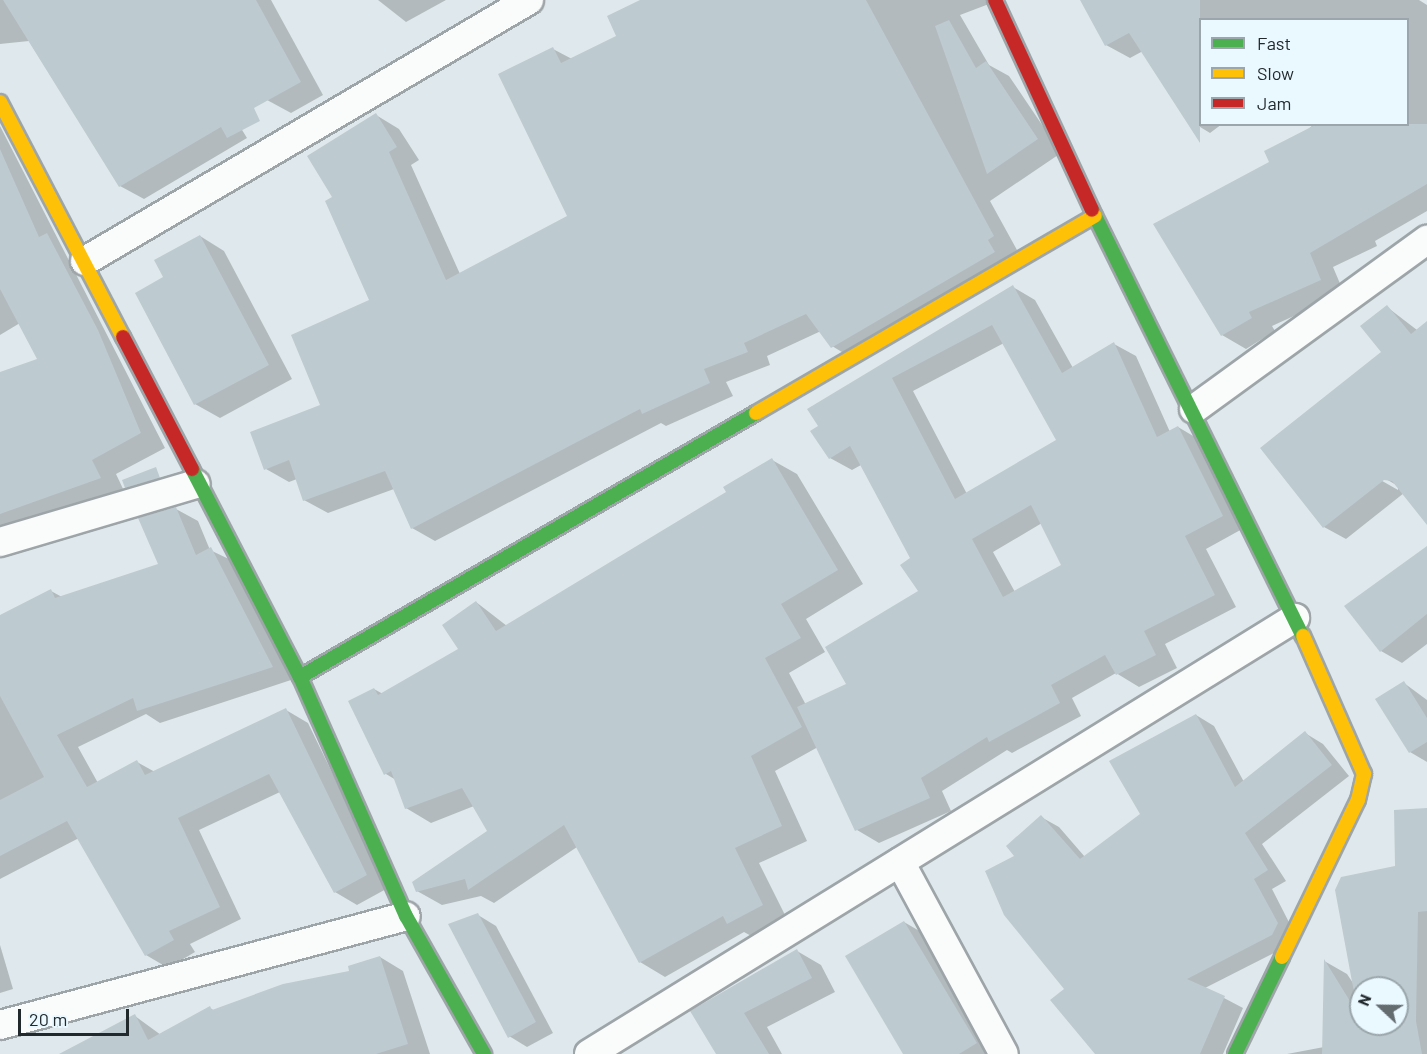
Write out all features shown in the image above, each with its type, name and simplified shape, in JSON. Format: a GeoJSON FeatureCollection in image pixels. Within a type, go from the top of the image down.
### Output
{"type":"FeatureCollection","features":[{"type":"Feature","properties":{"kind":"street"},"geometry":{"type":"LineString","coordinates":[[85,261],[530,0]]}},
{"type":"Feature","properties":{"kind":"street"},"geometry":{"type":"LineString","coordinates":[[994,0],[1095,216],[1194,409],[1295,618],[1364,774],[1358,800],[1234,1054]]}},
{"type":"Feature","properties":{"kind":"street"},"geometry":{"type":"LineString","coordinates":[[0,102],[85,261],[196,484],[300,677],[406,916],[484,1054]]}},
{"type":"Feature","properties":{"kind":"street"},"geometry":{"type":"LineString","coordinates":[[300,677],[1095,216]]}},
{"type":"Feature","properties":{"kind":"street"},"geometry":{"type":"LineString","coordinates":[[1194,409],[1427,240]]}},
{"type":"Feature","properties":{"kind":"street"},"geometry":{"type":"LineString","coordinates":[[0,542],[196,484]]}},
{"type":"Feature","properties":{"kind":"street"},"geometry":{"type":"LineString","coordinates":[[589,1054],[1295,618]]}},
{"type":"Feature","properties":{"kind":"street"},"geometry":{"type":"LineString","coordinates":[[900,862],[1004,1054]]}},
{"type":"Feature","properties":{"kind":"street"},"geometry":{"type":"LineString","coordinates":[[0,1025],[406,916]]}},
{"type":"Feature","properties":{"kind":"building"},"geometry":{"type":"Polygon","coordinates":[[[3,0],[256,0],[301,82],[254,108],[260,121],[227,138],[221,127],[119,187],[3,0]]]}},
{"type":"Feature","properties":{"kind":"building"},"geometry":{"type":"Polygon","coordinates":[[[640,0],[866,0],[994,236],[988,240],[995,252],[831,348],[806,314],[744,343],[748,352],[704,369],[710,383],[642,414],[640,409],[411,529],[385,471],[303,501],[289,460],[264,470],[250,432],[320,405],[291,335],[369,300],[325,201],[332,197],[307,156],[376,113],[397,147],[389,152],[446,280],[567,216],[498,74],[553,47],[561,63],[616,36],[607,16],[640,0]]]}},
{"type":"Feature","properties":{"kind":"building"},"geometry":{"type":"Polygon","coordinates":[[[1080,0],[1200,0],[1200,143],[1129,33],[1105,46],[1080,0]]]}},
{"type":"Feature","properties":{"kind":"building"},"geometry":{"type":"Polygon","coordinates":[[[949,20],[976,68],[986,61],[1038,139],[987,174],[935,26],[949,20]]]}},
{"type":"Feature","properties":{"kind":"building"},"geometry":{"type":"Polygon","coordinates":[[[1427,124],[1427,184],[1310,253],[1321,280],[1249,312],[1252,318],[1221,336],[1153,224],[1269,162],[1264,151],[1313,126],[1427,124]]]}},
{"type":"Feature","properties":{"kind":"building"},"geometry":{"type":"Polygon","coordinates":[[[0,149],[39,237],[47,233],[98,330],[141,433],[92,460],[101,478],[0,514],[0,372],[37,359],[0,289],[0,149]]]}},
{"type":"Feature","properties":{"kind":"building"},"geometry":{"type":"Polygon","coordinates":[[[200,235],[269,365],[194,405],[135,293],[163,277],[154,260],[200,235]]]}},
{"type":"Feature","properties":{"kind":"building"},"geometry":{"type":"Polygon","coordinates":[[[1013,285],[1062,373],[1114,342],[1157,437],[1178,426],[1223,516],[1185,536],[1215,595],[1144,631],[1156,655],[1116,675],[1105,655],[1051,685],[1060,703],[989,742],[987,737],[921,778],[930,798],[855,831],[797,707],[846,684],[825,647],[918,591],[900,565],[910,558],[850,446],[829,459],[810,431],[818,426],[807,409],[1013,285]],[[992,325],[892,378],[955,499],[1056,440],[992,325]],[[1031,505],[972,539],[1003,597],[1061,565],[1031,505]]]}},
{"type":"Feature","properties":{"kind":"building"},"geometry":{"type":"Polygon","coordinates":[[[1387,305],[1411,334],[1427,321],[1427,525],[1392,481],[1384,480],[1323,528],[1260,448],[1381,352],[1360,326],[1387,305]]]}},
{"type":"Feature","properties":{"kind":"building"},"geometry":{"type":"Polygon","coordinates":[[[772,458],[838,570],[781,604],[801,638],[765,658],[802,727],[751,756],[782,826],[735,848],[763,905],[727,924],[723,916],[639,963],[564,825],[468,890],[465,879],[416,892],[412,882],[487,831],[462,788],[405,809],[391,771],[384,775],[348,701],[374,688],[378,695],[458,649],[442,625],[476,601],[496,631],[726,492],[723,487],[772,458]]]}},
{"type":"Feature","properties":{"kind":"building"},"geometry":{"type":"Polygon","coordinates":[[[156,467],[160,478],[125,488],[122,480],[156,467]]]}},
{"type":"Feature","properties":{"kind":"building"},"geometry":{"type":"Polygon","coordinates":[[[176,507],[196,555],[211,547],[273,667],[137,711],[133,698],[57,735],[87,787],[137,760],[145,775],[286,708],[367,875],[334,893],[269,774],[178,818],[220,907],[169,931],[174,940],[145,956],[67,821],[0,856],[0,800],[44,777],[0,696],[0,615],[51,589],[55,598],[158,564],[138,518],[176,507]]]}},
{"type":"Feature","properties":{"kind":"building"},"geometry":{"type":"Polygon","coordinates":[[[1427,546],[1427,614],[1380,652],[1344,606],[1427,546]]]}},
{"type":"Feature","properties":{"kind":"building"},"geometry":{"type":"Polygon","coordinates":[[[1404,681],[1427,718],[1427,742],[1409,753],[1375,699],[1404,681]]]}},
{"type":"Feature","properties":{"kind":"building"},"geometry":{"type":"Polygon","coordinates":[[[1196,714],[1235,787],[1305,731],[1332,765],[1245,833],[1268,870],[1254,879],[1278,923],[1272,935],[1187,979],[1225,996],[1200,1054],[1095,1054],[1050,1000],[1064,989],[1004,915],[985,871],[1014,856],[1006,846],[1041,815],[1080,859],[1140,814],[1109,761],[1196,714]]]}},
{"type":"Feature","properties":{"kind":"building"},"geometry":{"type":"Polygon","coordinates":[[[1427,808],[1427,911],[1418,912],[1416,1021],[1422,1054],[1322,1054],[1324,959],[1349,999],[1349,1036],[1409,1036],[1409,976],[1351,976],[1335,890],[1341,877],[1395,866],[1394,810],[1427,808]]]}},
{"type":"Feature","properties":{"kind":"building"},"geometry":{"type":"Polygon","coordinates":[[[478,913],[536,1022],[508,1038],[448,924],[478,913]]]}},
{"type":"Feature","properties":{"kind":"building"},"geometry":{"type":"Polygon","coordinates":[[[904,921],[977,1043],[959,1054],[903,1054],[845,956],[904,921]]]}},
{"type":"Feature","properties":{"kind":"building"},"geometry":{"type":"Polygon","coordinates":[[[797,949],[812,978],[744,1013],[769,1054],[716,1054],[690,1011],[797,949]]]}},
{"type":"Feature","properties":{"kind":"building"},"geometry":{"type":"Polygon","coordinates":[[[380,956],[408,1044],[376,1054],[59,1054],[135,1014],[148,1040],[210,1006],[212,1010],[283,984],[349,971],[348,966],[380,956]]]}},
{"type":"Feature","properties":{"kind":"traffic: fast"},"geometry":{"type":"LineString","coordinates":[[1092,210],[1303,636]]}},
{"type":"Feature","properties":{"kind":"traffic: fast"},"geometry":{"type":"LineString","coordinates":[[300,677],[756,413]]}},
{"type":"Feature","properties":{"kind":"traffic: fast"},"geometry":{"type":"LineString","coordinates":[[192,469],[300,677],[406,916],[484,1054]]}},
{"type":"Feature","properties":{"kind":"traffic: fast"},"geometry":{"type":"LineString","coordinates":[[1235,1054],[1282,957]]}},
{"type":"Feature","properties":{"kind":"traffic: slow"},"geometry":{"type":"LineString","coordinates":[[0,102],[123,337]]}},
{"type":"Feature","properties":{"kind":"traffic: slow"},"geometry":{"type":"LineString","coordinates":[[756,413],[1095,216]]}},
{"type":"Feature","properties":{"kind":"traffic: slow"},"geometry":{"type":"LineString","coordinates":[[1282,957],[1358,800],[1364,774],[1303,636]]}},
{"type":"Feature","properties":{"kind":"traffic: jam"},"geometry":{"type":"LineString","coordinates":[[995,0],[1092,210]]}},
{"type":"Feature","properties":{"kind":"traffic: jam"},"geometry":{"type":"LineString","coordinates":[[123,337],[192,469]]}}]}
